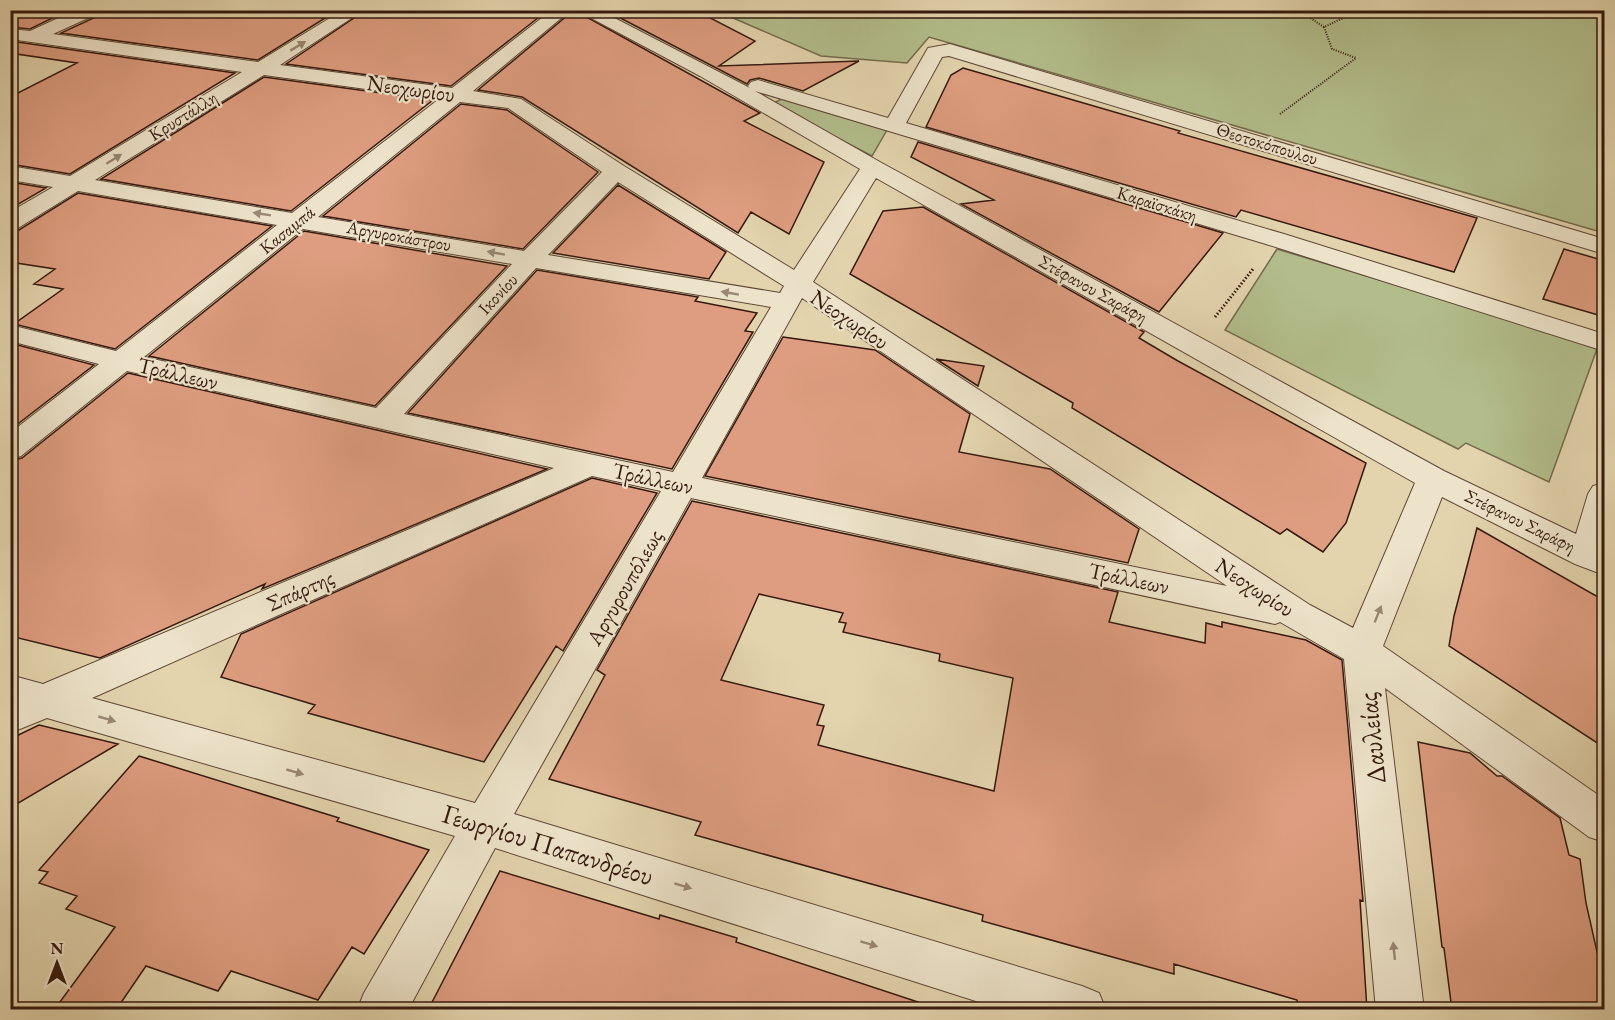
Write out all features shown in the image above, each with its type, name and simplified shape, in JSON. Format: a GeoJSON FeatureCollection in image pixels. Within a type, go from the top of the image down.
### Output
{"type":"FeatureCollection","features":[{"type":"Feature","properties":{"kind":"street"},"geometry":{"type":"LineString","coordinates":[[18,39],[91,10]]}},
{"type":"Feature","properties":{"kind":"street","name":"Κρυστάλλη"},"geometry":{"type":"LineString","coordinates":[[10,223],[356,10]]}},
{"type":"Feature","properties":{"kind":"street","name":"Κασαμπά"},"geometry":{"type":"LineString","coordinates":[[10,449],[562,10]]}},
{"type":"Feature","properties":{"kind":"street","name":"Στέφανου Σαράφη"},"geometry":{"type":"LineString","coordinates":[[584,10],[707,72],[872,167],[1433,479],[1596,558]]}},
{"type":"Feature","properties":{"kind":"street","name":"Νεοχωρίου"},"geometry":{"type":"LineString","coordinates":[[18,39],[261,68],[514,103],[794,294],[1297,615],[1362,651],[1605,823]]}},
{"type":"Feature","properties":{"kind":"street","name":"Θεοτοκόπουλου"},"geometry":{"type":"LineString","coordinates":[[894,126],[935,51],[950,50],[1605,247]]}},
{"type":"Feature","properties":{"kind":"street","name":"Καραϊσκάκη"},"geometry":{"type":"LineString","coordinates":[[707,72],[1275,239],[1605,343]]}},
{"type":"Feature","properties":{"kind":"street","name":"Αργυρουπόλεως"},"geometry":{"type":"LineString","coordinates":[[381,1010],[484,825],[794,294],[872,167]]}},
{"type":"Feature","properties":{"kind":"street","name":"Ικονίου"},"geometry":{"type":"LineString","coordinates":[[382,419],[530,259],[616,171]]}},
{"type":"Feature","properties":{"kind":"street","name":"Αργυροκάστρου"},"geometry":{"type":"LineString","coordinates":[[10,173],[300,219],[530,259],[794,294]]}},
{"type":"Feature","properties":{"kind":"street","name":"Τράλλεων"},"geometry":{"type":"LineString","coordinates":[[10,333],[123,361],[589,465],[1297,615]]}},
{"type":"Feature","properties":{"kind":"street","name":"Σπάρτης"},"geometry":{"type":"LineString","coordinates":[[22,703],[589,465]]}},
{"type":"Feature","properties":{"kind":"street","name":"Δαυλείας"},"geometry":{"type":"LineString","coordinates":[[1400,1010],[1362,651],[1433,479]]}},
{"type":"Feature","properties":{"kind":"street"},"geometry":{"type":"LineString","coordinates":[[1596,558],[1605,494]]}},
{"type":"Feature","properties":{"kind":"street","name":"Γεωργίου Παπανδρέου"},"geometry":{"type":"LineString","coordinates":[[22,703],[484,825],[1082,1010]]}},
{"type":"Feature","properties":{"kind":"path"},"geometry":{"type":"LineString","coordinates":[[1247,138],[1356,58],[1332,49],[1324,27],[1298,10]]}},
{"type":"Feature","properties":{"kind":"path"},"geometry":{"type":"LineString","coordinates":[[1324,27],[1353,14],[1354,10]]}},
{"type":"Feature","properties":{"kind":"path"},"geometry":{"type":"LineString","coordinates":[[1195,345],[1275,239]]}},
{"type":"Feature","properties":{"kind":"green space"},"geometry":{"type":"Polygon","coordinates":[[[717,11],[1604,11],[1604,233],[929,37],[907,63],[821,56],[717,11]]]}},
{"type":"Feature","properties":{"kind":"green space"},"geometry":{"type":"Polygon","coordinates":[[[783,98],[887,130],[872,156],[772,104],[783,98]]]}},
{"type":"Feature","properties":{"kind":"green space"},"geometry":{"type":"Polygon","coordinates":[[[1277,249],[1598,346],[1549,482],[1466,443],[1458,449],[1225,330],[1277,249]]]}},
{"type":"Feature","properties":{"kind":"building"},"geometry":{"type":"Polygon","coordinates":[[[10,10],[69,10],[30,29],[10,27],[10,10]]]}},
{"type":"Feature","properties":{"kind":"building"},"geometry":{"type":"Polygon","coordinates":[[[101,10],[338,10],[258,60],[61,33],[98,16],[101,10]]]}},
{"type":"Feature","properties":{"kind":"building"},"geometry":{"type":"Polygon","coordinates":[[[366,10],[548,10],[451,86],[286,64],[366,10]]]}},
{"type":"Feature","properties":{"kind":"building"},"geometry":{"type":"Polygon","coordinates":[[[574,10],[760,113],[744,121],[824,162],[789,234],[751,212],[738,233],[522,97],[478,90],[574,10]]]}},
{"type":"Feature","properties":{"kind":"building"},"geometry":{"type":"Polygon","coordinates":[[[605,10],[695,10],[755,41],[719,66],[859,61],[803,91],[759,78],[750,80],[747,84],[605,10]]]}},
{"type":"Feature","properties":{"kind":"building"},"geometry":{"type":"Polygon","coordinates":[[[10,41],[235,73],[70,174],[10,164],[10,97],[77,63],[10,53],[10,41]]]}},
{"type":"Feature","properties":{"kind":"building"},"geometry":{"type":"Polygon","coordinates":[[[963,68],[1180,131],[1178,133],[1477,218],[1454,272],[1241,210],[1236,217],[926,127],[951,75],[963,68]]]}},
{"type":"Feature","properties":{"kind":"building"},"geometry":{"type":"Polygon","coordinates":[[[264,77],[433,100],[291,211],[101,179],[264,77]]]}},
{"type":"Feature","properties":{"kind":"building"},"geometry":{"type":"Polygon","coordinates":[[[461,104],[507,110],[598,172],[523,249],[323,216],[461,104]]]}},
{"type":"Feature","properties":{"kind":"building"},"geometry":{"type":"Polygon","coordinates":[[[918,142],[1223,233],[1159,312],[961,204],[994,200],[911,157],[918,142]]]}},
{"type":"Feature","properties":{"kind":"building"},"geometry":{"type":"Polygon","coordinates":[[[10,182],[46,188],[10,209],[10,182]]]}},
{"type":"Feature","properties":{"kind":"building"},"geometry":{"type":"Polygon","coordinates":[[[618,185],[726,252],[709,279],[553,253],[618,185]]]}},
{"type":"Feature","properties":{"kind":"building"},"geometry":{"type":"Polygon","coordinates":[[[78,193],[272,226],[115,349],[14,324],[63,289],[34,284],[55,269],[10,262],[10,232],[19,230],[78,193]]]}},
{"type":"Feature","properties":{"kind":"building"},"geometry":{"type":"Polygon","coordinates":[[[923,207],[1144,332],[1139,338],[1178,361],[1366,463],[1346,523],[1323,552],[1287,529],[1280,534],[1072,408],[1073,403],[850,274],[883,211],[923,207]]]}},
{"type":"Feature","properties":{"kind":"building"},"geometry":{"type":"Polygon","coordinates":[[[304,231],[507,266],[375,406],[149,356],[304,231]]]}},
{"type":"Feature","properties":{"kind":"building"},"geometry":{"type":"Polygon","coordinates":[[[1564,249],[1605,261],[1605,317],[1543,299],[1564,249]]]}},
{"type":"Feature","properties":{"kind":"building"},"geometry":{"type":"Polygon","coordinates":[[[537,270],[698,297],[695,301],[757,313],[745,331],[753,332],[672,469],[408,413],[537,270]]]}},
{"type":"Feature","properties":{"kind":"building"},"geometry":{"type":"Polygon","coordinates":[[[783,337],[875,350],[970,414],[959,452],[1050,469],[1139,529],[1128,563],[705,476],[783,337]]]}},
{"type":"Feature","properties":{"kind":"building"},"geometry":{"type":"Polygon","coordinates":[[[10,343],[94,365],[10,430],[10,343]]]}},
{"type":"Feature","properties":{"kind":"building"},"geometry":{"type":"Polygon","coordinates":[[[936,359],[984,366],[978,386],[936,359]]]}},
{"type":"Feature","properties":{"kind":"building"},"geometry":{"type":"Polygon","coordinates":[[[128,373],[547,469],[262,589],[265,584],[100,658],[10,636],[10,461],[22,458],[128,373]]]}},
{"type":"Feature","properties":{"kind":"building"},"geometry":{"type":"Polygon","coordinates":[[[592,478],[657,493],[563,651],[556,646],[484,762],[308,713],[315,705],[221,677],[241,634],[592,478]]]}},
{"type":"Feature","properties":{"kind":"building"},"geometry":{"type":"Polygon","coordinates":[[[692,501],[1118,592],[1109,622],[1205,643],[1206,623],[1222,627],[1222,622],[1306,640],[1342,660],[1363,901],[1360,900],[1367,1010],[1298,1010],[1297,1000],[1174,964],[1174,974],[982,921],[983,915],[695,835],[701,822],[549,779],[605,675],[597,670],[692,501]],[[759,594],[721,680],[824,705],[817,725],[824,726],[818,745],[994,791],[1013,678],[939,661],[940,654],[843,632],[846,623],[839,622],[843,613],[759,594]]]}},
{"type":"Feature","properties":{"kind":"building"},"geometry":{"type":"Polygon","coordinates":[[[1477,528],[1605,601],[1605,748],[1449,646],[1454,616],[1477,528]]]}},
{"type":"Feature","properties":{"kind":"building"},"geometry":{"type":"Polygon","coordinates":[[[39,725],[118,744],[10,808],[10,739],[39,725]]]}},
{"type":"Feature","properties":{"kind":"building"},"geometry":{"type":"Polygon","coordinates":[[[1418,742],[1470,753],[1497,776],[1502,776],[1560,818],[1569,855],[1580,859],[1586,903],[1605,987],[1605,1010],[1452,1010],[1444,948],[1442,947],[1418,742]]]}},
{"type":"Feature","properties":{"kind":"building"},"geometry":{"type":"Polygon","coordinates":[[[139,756],[339,818],[337,821],[429,850],[364,954],[352,947],[318,1000],[231,971],[218,991],[146,966],[116,1010],[54,1010],[115,927],[66,909],[77,896],[39,883],[48,872],[39,870],[139,756]]]}},
{"type":"Feature","properties":{"kind":"building"},"geometry":{"type":"Polygon","coordinates":[[[500,871],[659,919],[660,915],[737,938],[736,942],[918,1002],[916,1010],[428,1010],[500,871]]]}}]}
